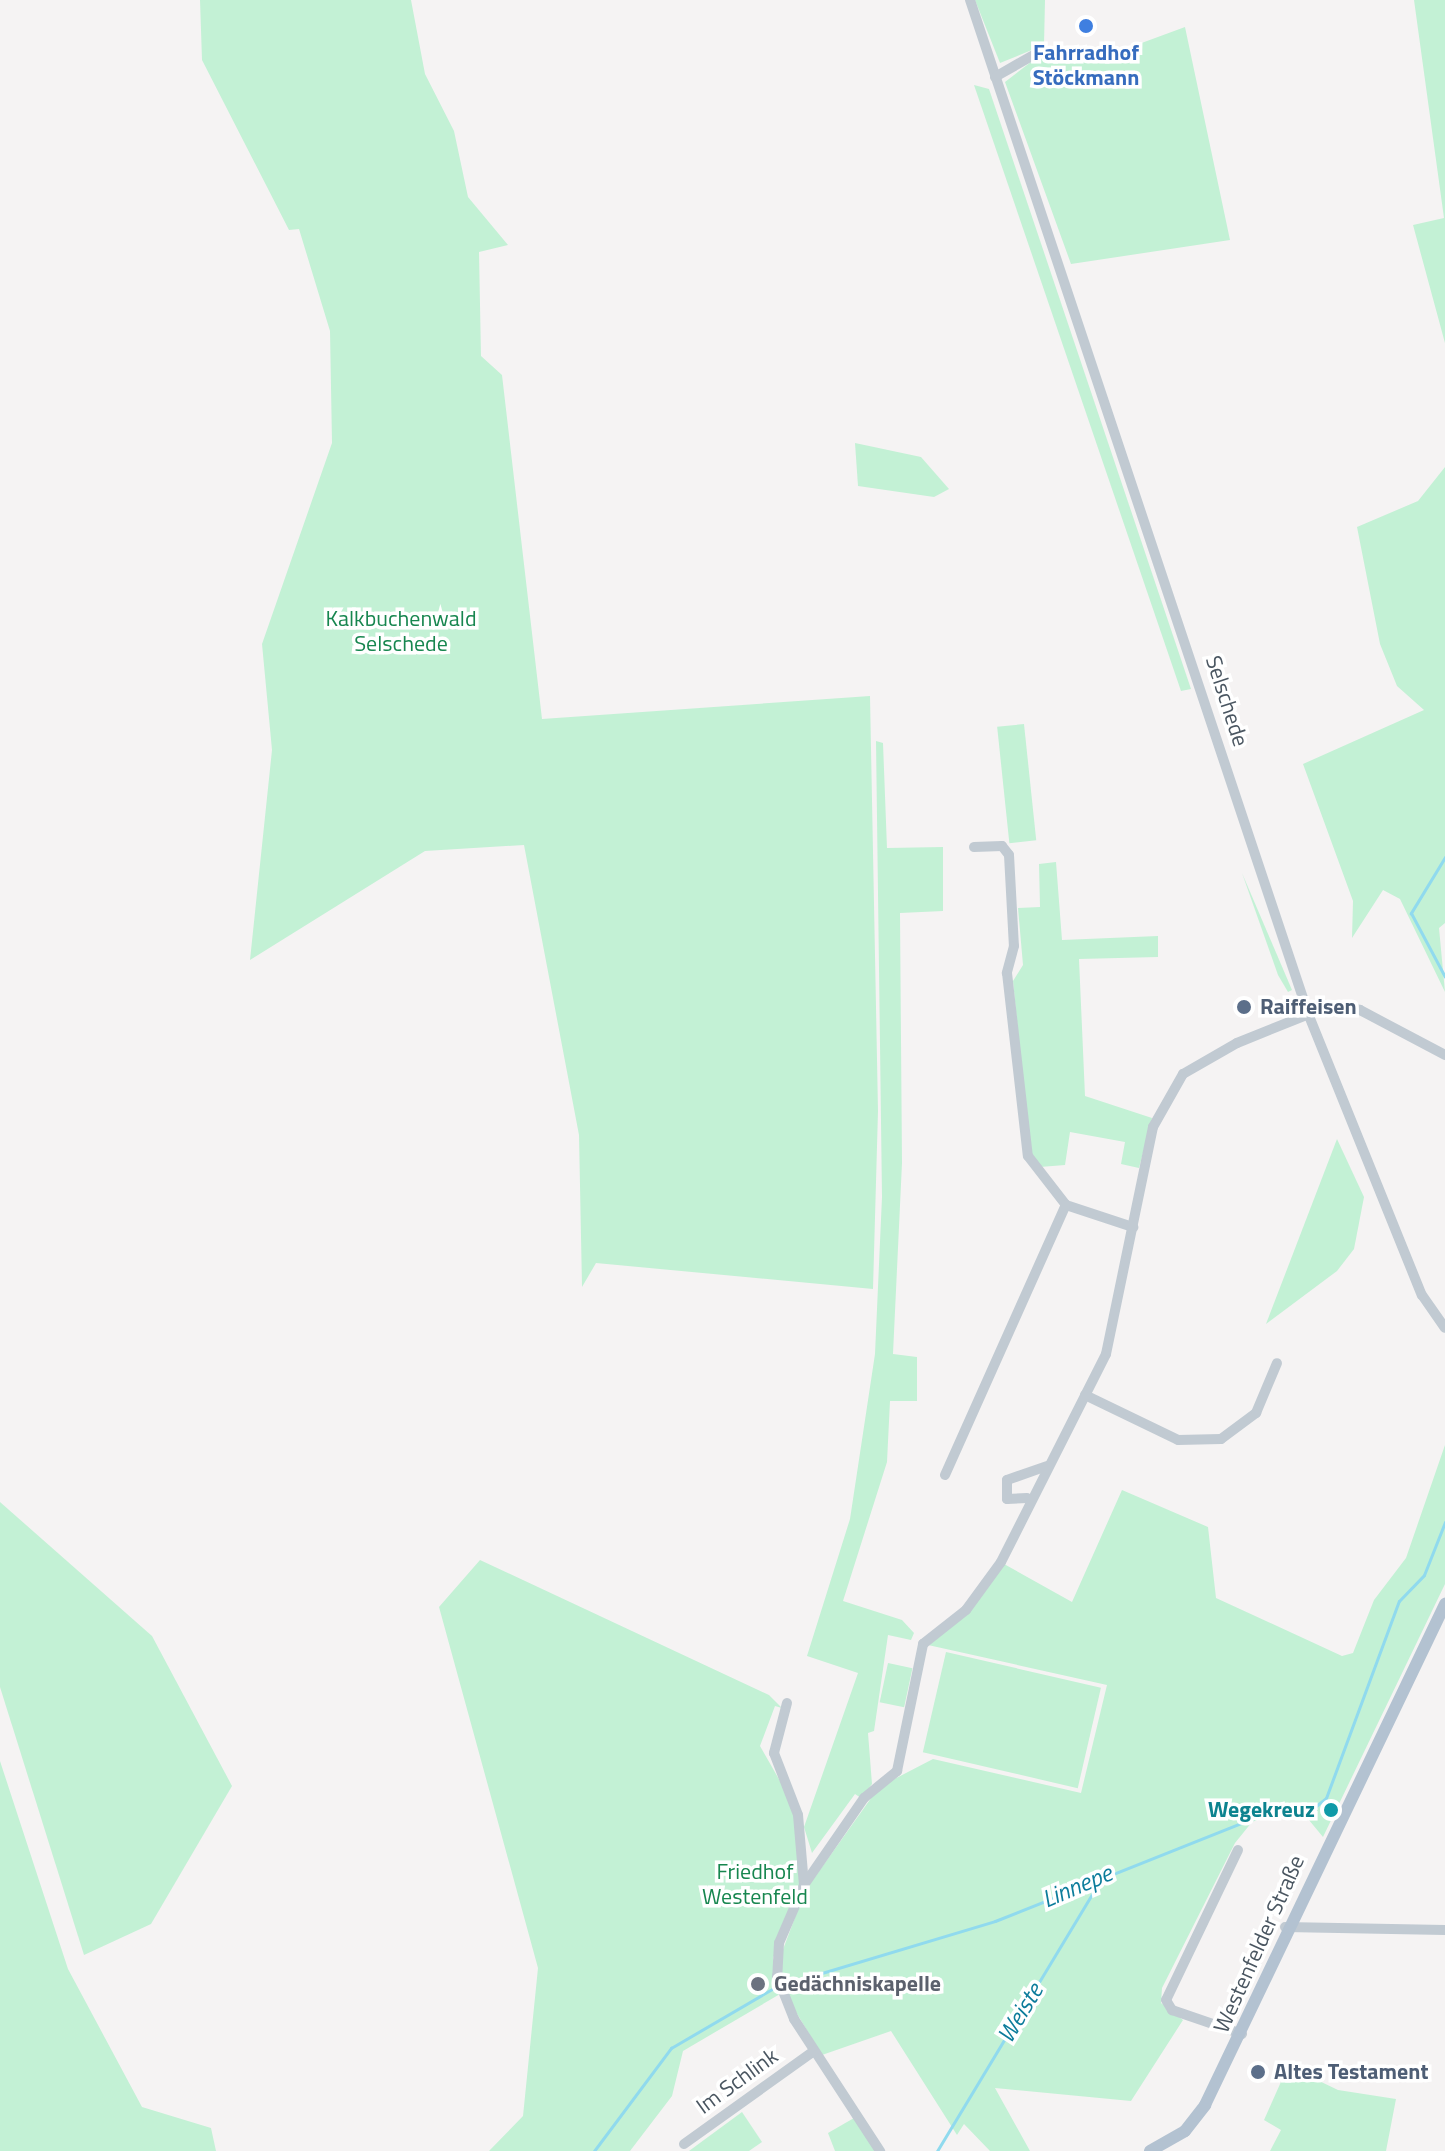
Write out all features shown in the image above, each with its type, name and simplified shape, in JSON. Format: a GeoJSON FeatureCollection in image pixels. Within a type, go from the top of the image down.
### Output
{"type":"FeatureCollection","features":[{"type":"Feature","properties":{"kind":"main road","name":"Westenfelder Straße"},"geometry":{"type":"LineString","coordinates":[[1150,2151],[1185,2131],[1242,2034],[1285,1927],[1445,1604]]}},
{"type":"Feature","properties":{"kind":"street","name":"Selschede"},"geometry":{"type":"LineString","coordinates":[[970,0],[1309,1016],[1422,1295],[1445,1328]]}},
{"type":"Feature","properties":{"kind":"street"},"geometry":{"type":"LineString","coordinates":[[995,77],[1044,49]]}},
{"type":"Feature","properties":{"kind":"street"},"geometry":{"type":"LineString","coordinates":[[974,847],[1002,846],[1009,855],[1014,946],[1007,973],[1020,1127],[1028,1156],[1066,1205],[1133,1227]]}},
{"type":"Feature","properties":{"kind":"street"},"geometry":{"type":"LineString","coordinates":[[804,1885],[864,1798],[897,1771],[923,1644],[966,1610],[1001,1562],[1027,1498],[1085,1395],[1119,1316],[1153,1127],[1183,1074],[1237,1043],[1329,1006],[1360,1010],[1445,1055]]}},
{"type":"Feature","properties":{"kind":"street"},"geometry":{"type":"LineString","coordinates":[[945,1475],[1066,1205]]}},
{"type":"Feature","properties":{"kind":"street"},"geometry":{"type":"LineString","coordinates":[[1085,1395],[1178,1440],[1221,1439],[1256,1413],[1277,1363]]}},
{"type":"Feature","properties":{"kind":"street"},"geometry":{"type":"LineString","coordinates":[[1027,1498],[1007,1499],[1007,1480],[1047,1466]]}},
{"type":"Feature","properties":{"kind":"street","name":"Im Schlink"},"geometry":{"type":"LineString","coordinates":[[787,1703],[774,1753],[798,1815],[804,1885],[779,1943],[777,1976],[782,1995],[814,2051],[880,2151]]}},
{"type":"Feature","properties":{"kind":"street"},"geometry":{"type":"LineString","coordinates":[[1238,1850],[1166,2000],[1172,2010],[1242,2034]]}},
{"type":"Feature","properties":{"kind":"street"},"geometry":{"type":"LineString","coordinates":[[1285,1927],[1445,1930]]}},
{"type":"Feature","properties":{"kind":"street","name":"Im Schlink"},"geometry":{"type":"LineString","coordinates":[[684,2144],[814,2051]]}},
{"type":"Feature","properties":{"kind":"green space","name":"Kalkbuchenwald Selschede"},"geometry":{"type":"Polygon","coordinates":[[[200,0],[411,0],[425,74],[454,131],[468,197],[508,245],[479,252],[481,356],[502,375],[542,719],[870,696],[878,1111],[873,1289],[596,1263],[582,1287],[579,1135],[524,845],[425,851],[250,960],[272,750],[262,644],[332,443],[330,331],[299,229],[289,230],[202,60],[200,0]]]}},
{"type":"Feature","properties":{"kind":"green space"},"geometry":{"type":"Polygon","coordinates":[[[975,0],[1045,0],[1044,45],[1000,63],[975,0]]]}},
{"type":"Feature","properties":{"kind":"green space"},"geometry":{"type":"Polygon","coordinates":[[[1414,0],[1445,0],[1445,343],[1413,225],[1444,218],[1414,0]]]}},
{"type":"Feature","properties":{"kind":"green space"},"geometry":{"type":"Polygon","coordinates":[[[1185,27],[1230,240],[1071,264],[1005,82],[1040,55],[1109,55],[1185,27]]]}},
{"type":"Feature","properties":{"kind":"green space"},"geometry":{"type":"Polygon","coordinates":[[[974,85],[989,89],[1191,689],[1181,691],[974,85]]]}},
{"type":"Feature","properties":{"kind":"green space"},"geometry":{"type":"Polygon","coordinates":[[[855,443],[921,457],[949,489],[934,497],[858,486],[855,443]]]}},
{"type":"Feature","properties":{"kind":"green space"},"geometry":{"type":"Polygon","coordinates":[[[1445,467],[1445,923],[1439,928],[1445,992],[1400,899],[1383,890],[1352,938],[1353,901],[1303,764],[1424,710],[1397,686],[1380,644],[1357,527],[1418,501],[1445,467]]]}},
{"type":"Feature","properties":{"kind":"green space"},"geometry":{"type":"Polygon","coordinates":[[[1024,724],[1036,840],[1009,843],[997,727],[1024,724]]]}},
{"type":"Feature","properties":{"kind":"green space"},"geometry":{"type":"Polygon","coordinates":[[[876,741],[883,743],[887,848],[943,847],[943,911],[900,913],[902,1163],[893,1354],[917,1357],[917,1401],[890,1401],[887,1462],[843,1601],[902,1620],[914,1633],[911,1640],[888,1635],[874,1731],[868,1733],[872,1784],[861,1798],[855,1794],[812,1853],[804,1827],[858,1673],[807,1656],[850,1519],[875,1354],[882,1197],[876,741]]]}},
{"type":"Feature","properties":{"kind":"green space"},"geometry":{"type":"Polygon","coordinates":[[[1056,862],[1062,940],[1158,936],[1158,957],[1079,959],[1085,1096],[1152,1118],[1139,1168],[1121,1164],[1125,1142],[1070,1132],[1065,1165],[1040,1167],[1030,1152],[1013,981],[1023,965],[1018,908],[1040,907],[1039,864],[1056,862]]]}},
{"type":"Feature","properties":{"kind":"green space"},"geometry":{"type":"Polygon","coordinates":[[[1242,873],[1292,990],[1288,992],[1278,975],[1242,873]]]}},
{"type":"Feature","properties":{"kind":"green space"},"geometry":{"type":"Polygon","coordinates":[[[1337,1139],[1364,1197],[1354,1249],[1337,1271],[1266,1324],[1337,1139]]]}},
{"type":"Feature","properties":{"kind":"green space"},"geometry":{"type":"Polygon","coordinates":[[[1445,1445],[1445,1584],[1323,1837],[1299,1808],[1303,1802],[1252,1822],[1235,1843],[1162,1988],[1161,2003],[1183,2020],[1131,2101],[995,2088],[1030,2151],[990,2151],[964,2124],[957,2135],[891,2031],[822,2055],[785,1994],[779,1960],[805,1891],[879,1787],[933,1759],[1081,1793],[1107,1685],[928,1645],[1004,1564],[1072,1602],[1122,1490],[1208,1527],[1216,1598],[1342,1656],[1353,1653],[1374,1600],[1406,1558],[1445,1445]]]}},
{"type":"Feature","properties":{"kind":"green space"},"geometry":{"type":"Polygon","coordinates":[[[0,1502],[152,1636],[232,1786],[151,1924],[84,1955],[0,1687],[0,1502]]]}},
{"type":"Feature","properties":{"kind":"green space","name":"Friedhof Westenfeld"},"geometry":{"type":"Polygon","coordinates":[[[480,1560],[769,1695],[782,1708],[775,1706],[760,1746],[792,1802],[802,1854],[798,1898],[773,1958],[780,1994],[683,2051],[672,2096],[630,2151],[489,2151],[523,2116],[538,1968],[439,1607],[480,1560]]]}},
{"type":"Feature","properties":{"kind":"green space"},"geometry":{"type":"Polygon","coordinates":[[[946,1652],[1101,1688],[1078,1788],[923,1752],[946,1652]]]}},
{"type":"Feature","properties":{"kind":"green space"},"geometry":{"type":"Polygon","coordinates":[[[888,1663],[912,1668],[904,1707],[880,1702],[888,1663]]]}},
{"type":"Feature","properties":{"kind":"green space"},"geometry":{"type":"Polygon","coordinates":[[[0,1761],[68,1969],[142,2107],[211,2128],[216,2151],[0,2151],[0,1761]]]}},
{"type":"Feature","properties":{"kind":"green space"},"geometry":{"type":"Polygon","coordinates":[[[1288,2066],[1338,2090],[1396,2099],[1386,2151],[1270,2151],[1281,2130],[1264,2120],[1288,2066]]]}},
{"type":"Feature","properties":{"kind":"green space"},"geometry":{"type":"Polygon","coordinates":[[[742,2112],[762,2142],[749,2151],[689,2151],[742,2112]]]}},
{"type":"Feature","properties":{"kind":"green space"},"geometry":{"type":"Polygon","coordinates":[[[854,2118],[876,2151],[835,2151],[828,2133],[854,2118]]]}},
{"type":"Feature","properties":{"kind":"waterway","name":"Linnepe"},"geometry":{"type":"LineString","coordinates":[[1445,857],[1411,913],[1445,977]]}},
{"type":"Feature","properties":{"kind":"waterway","name":"Linnepe"},"geometry":{"type":"LineString","coordinates":[[785,1984],[995,1921],[1267,1813],[1316,1806],[1326,1798],[1399,1601],[1424,1575],[1445,1522]]}},
{"type":"Feature","properties":{"kind":"waterway","name":"Weiste"},"geometry":{"type":"LineString","coordinates":[[937,2151],[1102,1877]]}},
{"type":"Feature","properties":{"kind":"waterway","name":"Linnepe"},"geometry":{"type":"LineString","coordinates":[[594,2151],[671,2048],[777,1986]]}},
{"type":"Feature","properties":{"kind":"place","name":"Fahrradhof Stöckmann"},"geometry":{"type":"Point","coordinates":[1086,26]}},
{"type":"Feature","properties":{"kind":"place","name":"Raiffeisen"},"geometry":{"type":"Point","coordinates":[1244,1007]}},
{"type":"Feature","properties":{"kind":"place","name":"Wegekreuz"},"geometry":{"type":"Point","coordinates":[1331,1810]}},
{"type":"Feature","properties":{"kind":"place","name":"Gedächniskapelle"},"geometry":{"type":"Point","coordinates":[758,1984]}},
{"type":"Feature","properties":{"kind":"place","name":"Altes Testament"},"geometry":{"type":"Point","coordinates":[1258,2072]}}]}
